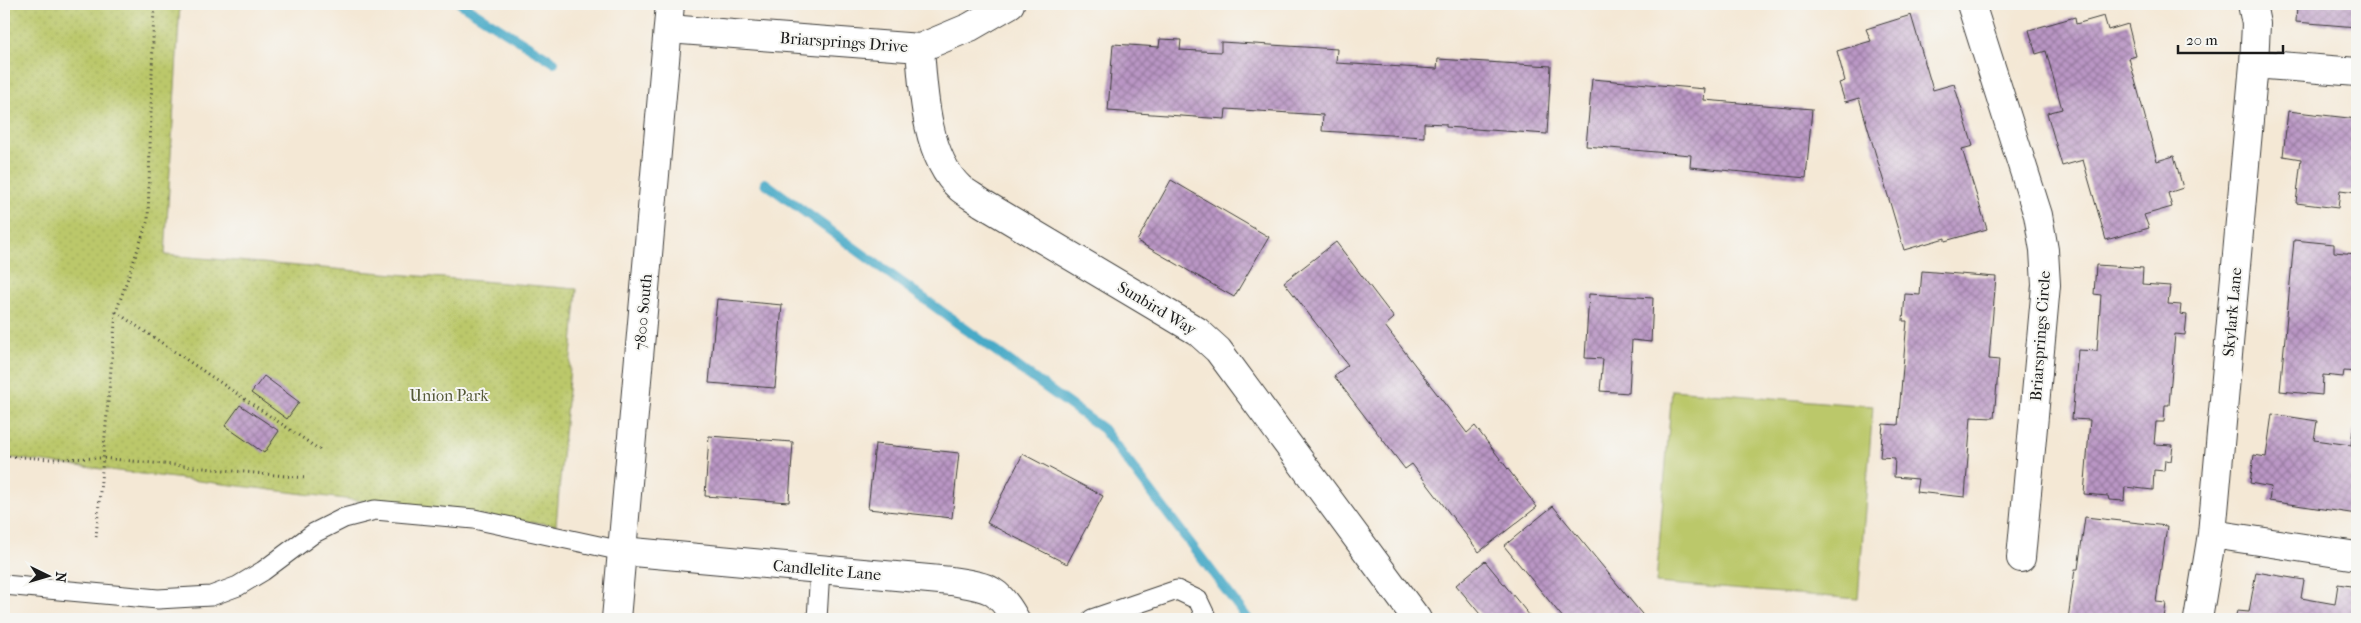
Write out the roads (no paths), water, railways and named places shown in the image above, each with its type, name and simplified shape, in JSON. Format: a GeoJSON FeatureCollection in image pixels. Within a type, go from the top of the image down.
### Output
{"type":"FeatureCollection","features":[{"type":"Feature","properties":{"kind":"street","name":"Briarsprings Drive"},"geometry":{"type":"LineString","coordinates":[[669,16],[920,48],[970,27],[1010,4]]}},
{"type":"Feature","properties":{"kind":"street","name":"Briarsprings Circle"},"geometry":{"type":"LineString","coordinates":[[1971,4],[2038,215],[2044,250],[2046,285],[2021,558]]}},
{"type":"Feature","properties":{"kind":"street","name":"Skylark Lane"},"geometry":{"type":"LineString","coordinates":[[2198,619],[2212,534],[2254,64],[2256,24],[2252,4]]}},
{"type":"Feature","properties":{"kind":"street","name":"7800 South"},"geometry":{"type":"LineString","coordinates":[[616,619],[669,16]]}},
{"type":"Feature","properties":{"kind":"street","name":"Sunbird Way"},"geometry":{"type":"LineString","coordinates":[[920,48],[925,110],[942,164],[959,187],[982,203],[1197,331],[1218,350],[1416,619]]}},
{"type":"Feature","properties":{"kind":"street"},"geometry":{"type":"LineString","coordinates":[[2254,64],[2357,72]]}},
{"type":"Feature","properties":{"kind":"street"},"geometry":{"type":"LineString","coordinates":[[2212,534],[2357,556]]}},
{"type":"Feature","properties":{"kind":"street","name":"Candlelite Lane"},"geometry":{"type":"LineString","coordinates":[[622,551],[820,569],[985,587],[1005,600],[1016,619]]}},
{"type":"Feature","properties":{"kind":"lane"},"geometry":{"type":"LineString","coordinates":[[4,585],[158,599],[211,596],[238,586],[263,571],[314,533],[344,518],[375,510],[474,520],[622,551]]}},
{"type":"Feature","properties":{"kind":"lane"},"geometry":{"type":"LineString","coordinates":[[817,619],[820,569]]}},
{"type":"Feature","properties":{"kind":"lane"},"geometry":{"type":"LineString","coordinates":[[1092,619],[1177,590],[1198,600],[1207,619]]}},
{"type":"Feature","properties":{"kind":"waterway"},"geometry":{"type":"LineString","coordinates":[[461,4],[554,62]]}},
{"type":"Feature","properties":{"kind":"waterway"},"geometry":{"type":"LineString","coordinates":[[765,183],[1103,429],[1248,619]]}},
{"type":"Feature","properties":{"kind":"park label","name":"Union Park"},"geometry":{"type":"Point","coordinates":[449,395]}}]}
